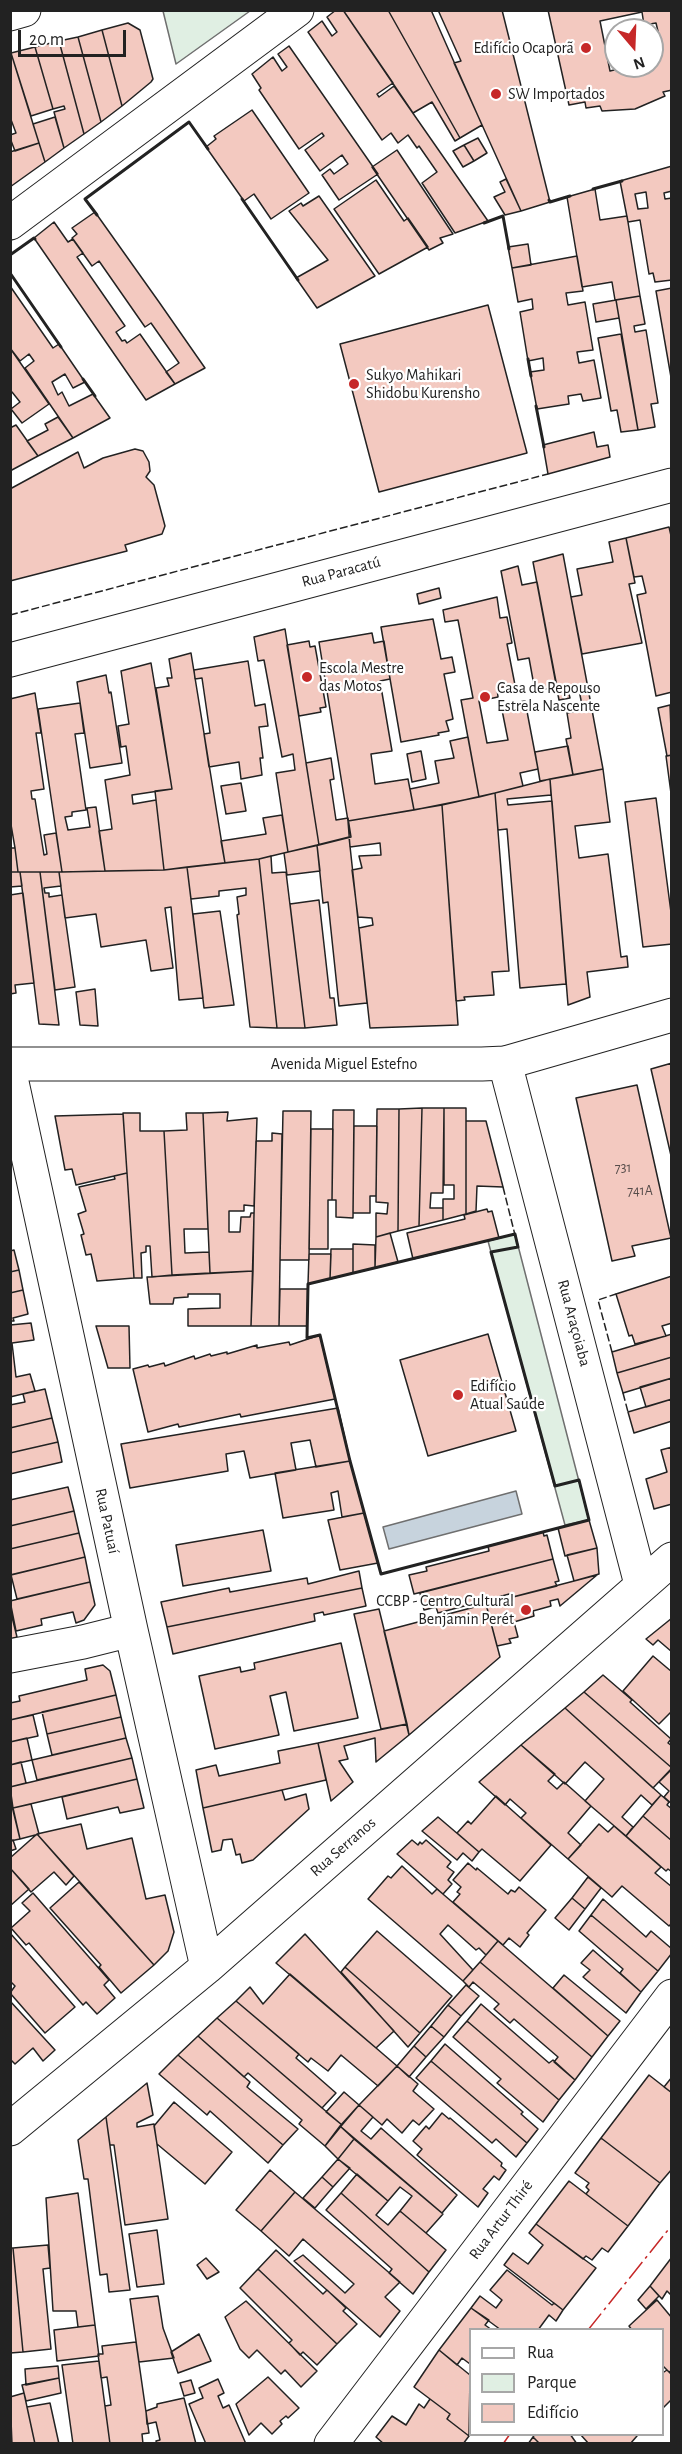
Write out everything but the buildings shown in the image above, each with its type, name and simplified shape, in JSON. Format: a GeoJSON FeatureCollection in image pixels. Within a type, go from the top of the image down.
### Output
{"type":"FeatureCollection","features":[{"type":"Feature","properties":{"kind":"street"},"geometry":{"type":"LineString","coordinates":[[10,14],[24,10]]}},
{"type":"Feature","properties":{"kind":"street"},"geometry":{"type":"LineString","coordinates":[[10,223],[297,10]]}},
{"type":"Feature","properties":{"kind":"street","name":"Rua Paracatú"},"geometry":{"type":"LineString","coordinates":[[10,660],[672,485]]}},
{"type":"Feature","properties":{"kind":"street","name":"Avenida Miguel Estefno"},"geometry":{"type":"LineString","coordinates":[[10,1064],[482,1065],[505,1063],[672,1015]]}},
{"type":"Feature","properties":{"kind":"street","name":"Rua Araçoiaba"},"geometry":{"type":"LineString","coordinates":[[505,1063],[641,1584]]}},
{"type":"Feature","properties":{"kind":"street","name":"Rua Patuaí"},"geometry":{"type":"LineString","coordinates":[[10,1073],[207,1967]]}},
{"type":"Feature","properties":{"kind":"street","name":"Rua Serranos"},"geometry":{"type":"LineString","coordinates":[[10,2129],[207,1967],[672,1559]]}},
{"type":"Feature","properties":{"kind":"street"},"geometry":{"type":"LineString","coordinates":[[10,1656],[131,1630]]}},
{"type":"Feature","properties":{"kind":"street","name":"Rua Artur Thiré"},"geometry":{"type":"LineString","coordinates":[[331,2444],[672,1996]]}},
{"type":"Feature","properties":{"kind":"green space"},"geometry":{"type":"Polygon","coordinates":[[[163,10],[250,11],[176,64],[163,10]]]}},
{"type":"Feature","properties":{"kind":"green space"},"geometry":{"type":"Polygon","coordinates":[[[515,1234],[589,1520],[565,1525],[488,1241],[515,1234]]]}},
{"type":"Feature","properties":{"kind":"shaded area"},"geometry":{"type":"Polygon","coordinates":[[[516,1491],[522,1514],[389,1549],[383,1527],[516,1491]]]}},
{"type":"Feature","properties":{"kind":"fence"},"geometry":{"type":"LineString","coordinates":[[10,615],[548,474]]}},
{"type":"Feature","properties":{"kind":"fence"},"geometry":{"type":"LineString","coordinates":[[503,1187],[518,1247],[491,1252],[555,1486],[579,1480],[589,1520]]}},
{"type":"Feature","properties":{"kind":"fence"},"geometry":{"type":"LineString","coordinates":[[612,1352],[598,1300],[616,1294]]}},
{"type":"Feature","properties":{"kind":"fence"},"geometry":{"type":"LineString","coordinates":[[623,1393],[628,1412]]}},
{"type":"Feature","properties":{"kind":"wall"},"geometry":{"type":"LineString","coordinates":[[97,215],[85,199],[189,122],[208,149]]}},
{"type":"Feature","properties":{"kind":"wall"},"geometry":{"type":"LineString","coordinates":[[593,189],[622,181]]}},
{"type":"Feature","properties":{"kind":"wall"},"geometry":{"type":"LineString","coordinates":[[549,200],[550,202],[570,196]]}},
{"type":"Feature","properties":{"kind":"wall"},"geometry":{"type":"LineString","coordinates":[[242,199],[298,280]]}},
{"type":"Feature","properties":{"kind":"wall"},"geometry":{"type":"LineString","coordinates":[[484,223],[503,216],[509,249]]}},
{"type":"Feature","properties":{"kind":"wall"},"geometry":{"type":"LineString","coordinates":[[10,255],[35,239]]}},
{"type":"Feature","properties":{"kind":"wall"},"geometry":{"type":"LineString","coordinates":[[10,273],[61,347]]}},
{"type":"Feature","properties":{"kind":"wall"},"geometry":{"type":"LineString","coordinates":[[528,359],[531,376]]}},
{"type":"Feature","properties":{"kind":"wall"},"geometry":{"type":"LineString","coordinates":[[83,379],[95,396]]}},
{"type":"Feature","properties":{"kind":"wall"},"geometry":{"type":"LineString","coordinates":[[536,406],[544,447]]}},
{"type":"Feature","properties":{"kind":"wall"},"geometry":{"type":"LineString","coordinates":[[515,1234],[518,1247],[491,1252],[555,1486],[579,1480],[589,1520],[381,1574],[350,1461],[320,1335],[307,1338],[308,1284],[515,1234]]}},
{"type":"Feature","properties":{"kind":"power"},"geometry":{"type":"LineString","coordinates":[[590,2328],[672,2225]]}},
{"type":"Feature","properties":{"kind":"power"},"geometry":{"type":"LineString","coordinates":[[503,2444],[509,2436]]}},
{"type":"Feature","properties":{"kind":"place","name":"Edifício Ocaporã"},"geometry":{"type":"Point","coordinates":[586,48]}},
{"type":"Feature","properties":{"kind":"place","name":"SW Importados"},"geometry":{"type":"Point","coordinates":[496,94]}},
{"type":"Feature","properties":{"kind":"place","name":"Sukyo Mahikari Shidobu Kurensho"},"geometry":{"type":"Point","coordinates":[354,384]}},
{"type":"Feature","properties":{"kind":"place","name":"Escola Mestre das Motos"},"geometry":{"type":"Point","coordinates":[307,677]}},
{"type":"Feature","properties":{"kind":"place","name":"Casa de Repouso Estrela Nascente"},"geometry":{"type":"Point","coordinates":[485,697]}},
{"type":"Feature","properties":{"kind":"place","name":"Edifício Atual Saúde"},"geometry":{"type":"Point","coordinates":[458,1395]}},
{"type":"Feature","properties":{"kind":"place","name":"CCBP - Centro Cultural Benjamin Perét"},"geometry":{"type":"Point","coordinates":[526,1610]}}]}
